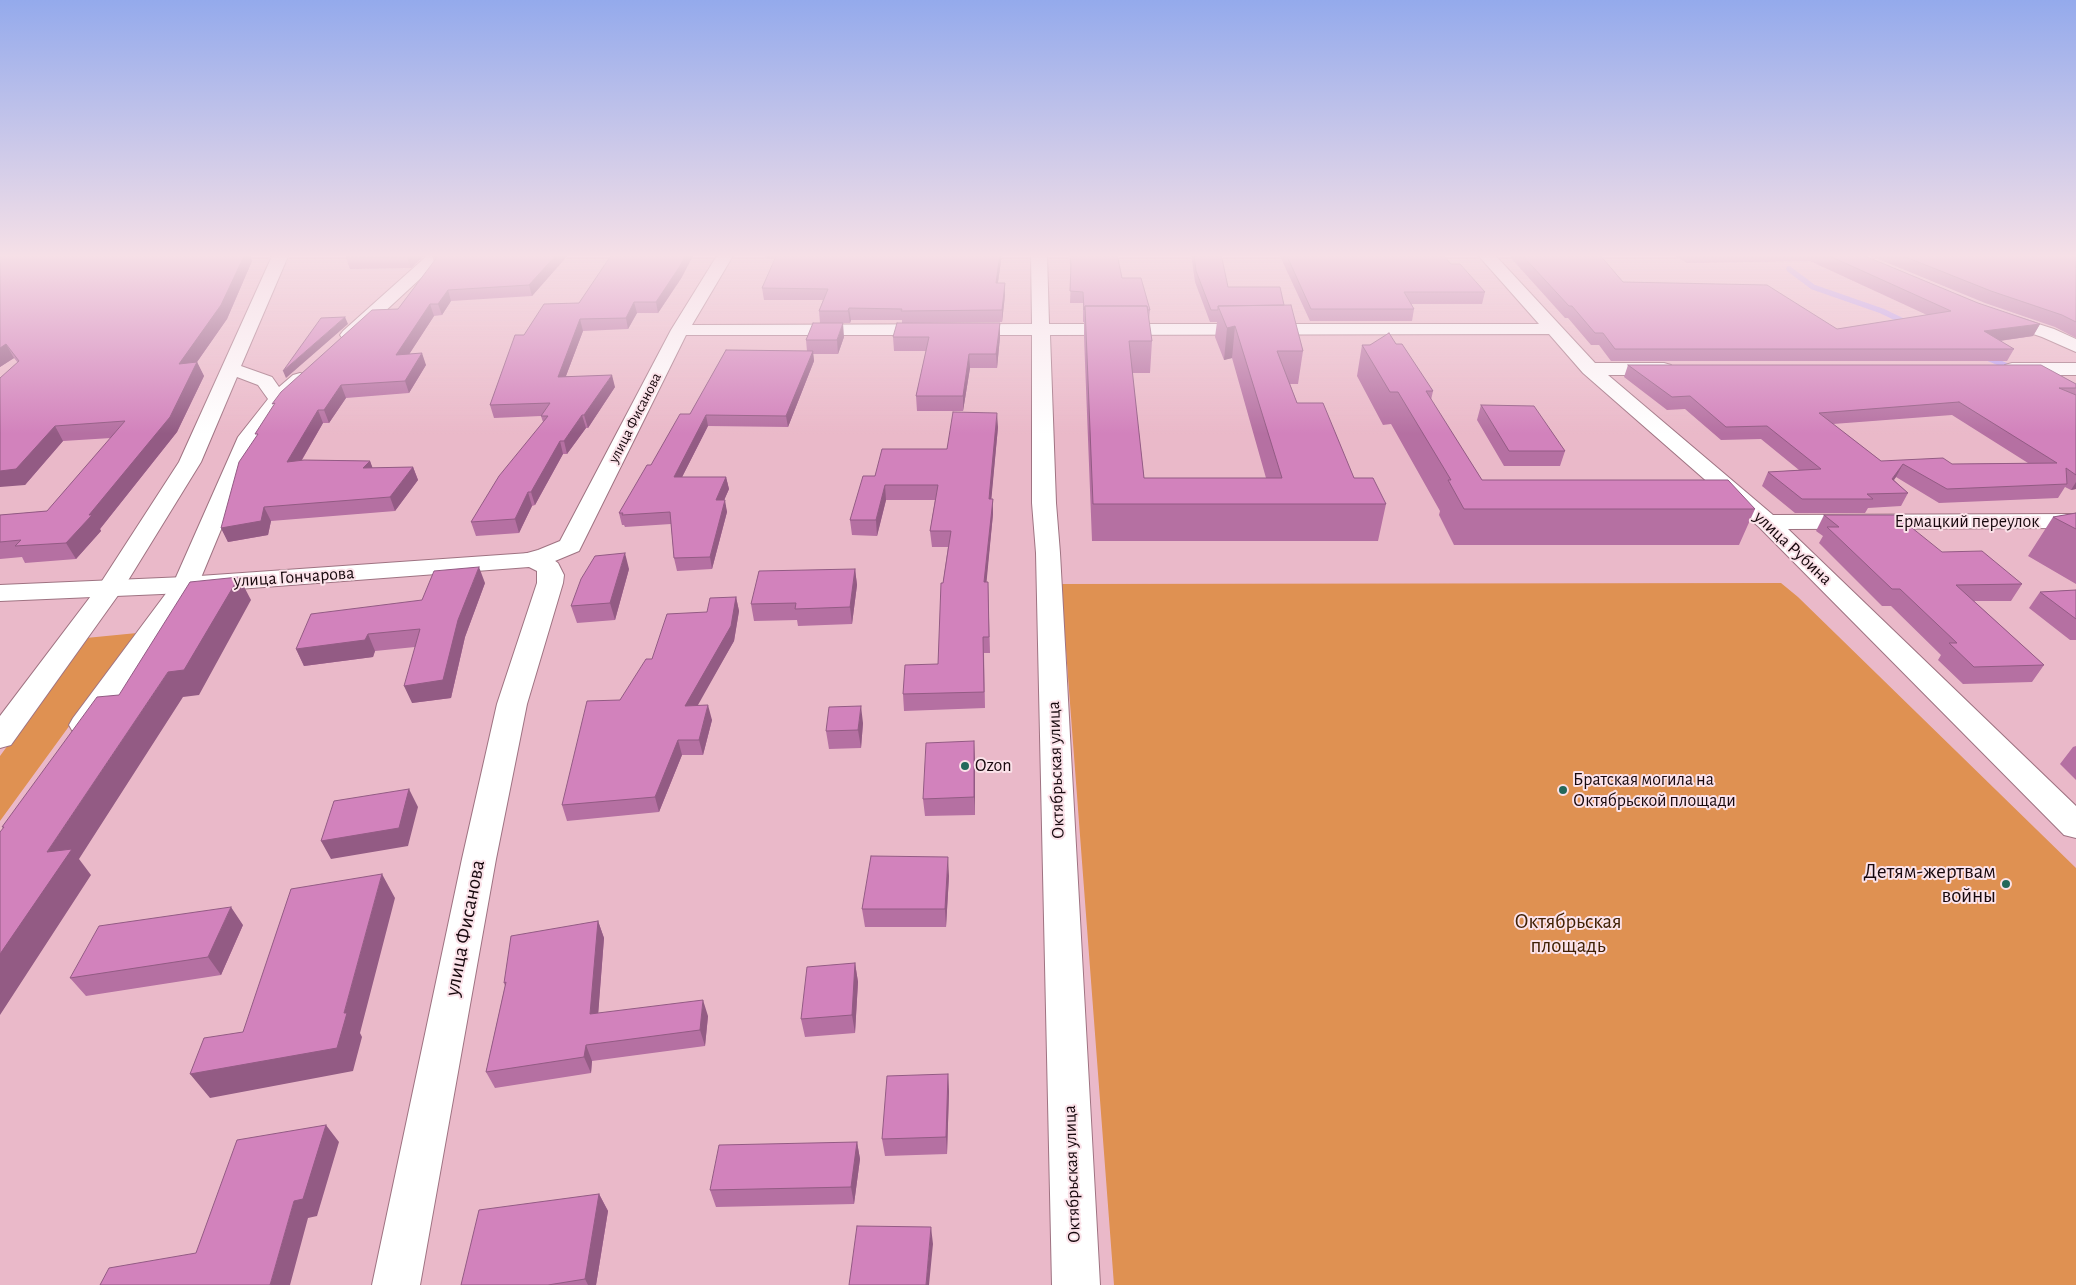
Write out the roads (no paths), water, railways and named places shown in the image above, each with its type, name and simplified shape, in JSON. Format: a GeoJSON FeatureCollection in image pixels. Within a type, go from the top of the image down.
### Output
{"type":"FeatureCollection","features":[{"type":"Feature","properties":{"kind":"street"},"geometry":{"type":"LineString","coordinates":[[0,738],[111,587],[190,462],[255,314]]}},
{"type":"Feature","properties":{"kind":"street"},"geometry":{"type":"LineString","coordinates":[[336,346],[372,314]]}},
{"type":"Feature","properties":{"kind":"street","name":"улица Фисанова"},"geometry":{"type":"LineString","coordinates":[[396,1285],[478,859],[544,573],[570,546],[690,314]]}},
{"type":"Feature","properties":{"kind":"street","name":"Октябрьская улица"},"geometry":{"type":"LineString","coordinates":[[1041,314],[1044,503],[1048,553],[1076,1285]]}},
{"type":"Feature","properties":{"kind":"street","name":"улица Рубина"},"geometry":{"type":"LineString","coordinates":[[1540,314],[1590,369],[1767,522],[2076,826]]}},
{"type":"Feature","properties":{"kind":"street"},"geometry":{"type":"LineString","coordinates":[[1993,314],[2048,333],[2076,346]]}},
{"type":"Feature","properties":{"kind":"street"},"geometry":{"type":"LineString","coordinates":[[680,330],[1553,328]]}},
{"type":"Feature","properties":{"kind":"street"},"geometry":{"type":"LineString","coordinates":[[69,745],[185,585],[249,437],[278,399],[314,366]]}},
{"type":"Feature","properties":{"kind":"street"},"geometry":{"type":"LineString","coordinates":[[231,369],[265,380],[278,399]]}},
{"type":"Feature","properties":{"kind":"street"},"geometry":{"type":"LineString","coordinates":[[1590,369],[1679,369]]}},
{"type":"Feature","properties":{"kind":"street"},"geometry":{"type":"LineString","coordinates":[[1994,369],[2076,369]]}},
{"type":"Feature","properties":{"kind":"street","name":"Ермацкий переулок"},"geometry":{"type":"LineString","coordinates":[[1767,522],[2076,521]]}},
{"type":"Feature","properties":{"kind":"street","name":"улица Гончарова"},"geometry":{"type":"LineString","coordinates":[[0,593],[111,587],[544,573]]}},
{"type":"Feature","properties":{"kind":"waterway"},"geometry":{"type":"LineString","coordinates":[[1888,314],[1909,324]]}},
{"type":"Feature","properties":{"kind":"waterway"},"geometry":{"type":"LineString","coordinates":[[1985,357],[2012,368]]}},
{"type":"Feature","properties":{"kind":"place","name":"Ozon"},"geometry":{"type":"Point","coordinates":[965,766]}},
{"type":"Feature","properties":{"kind":"place","name":"Братская могила на Октябрьской площади"},"geometry":{"type":"Point","coordinates":[1563,790]}},
{"type":"Feature","properties":{"kind":"place","name":"Детям-жертвам войны"},"geometry":{"type":"Point","coordinates":[2006,884]}},
{"type":"Feature","properties":{"kind":"park label","name":"Октябрьская площадь"},"geometry":{"type":"Point","coordinates":[1568,934]}}]}
